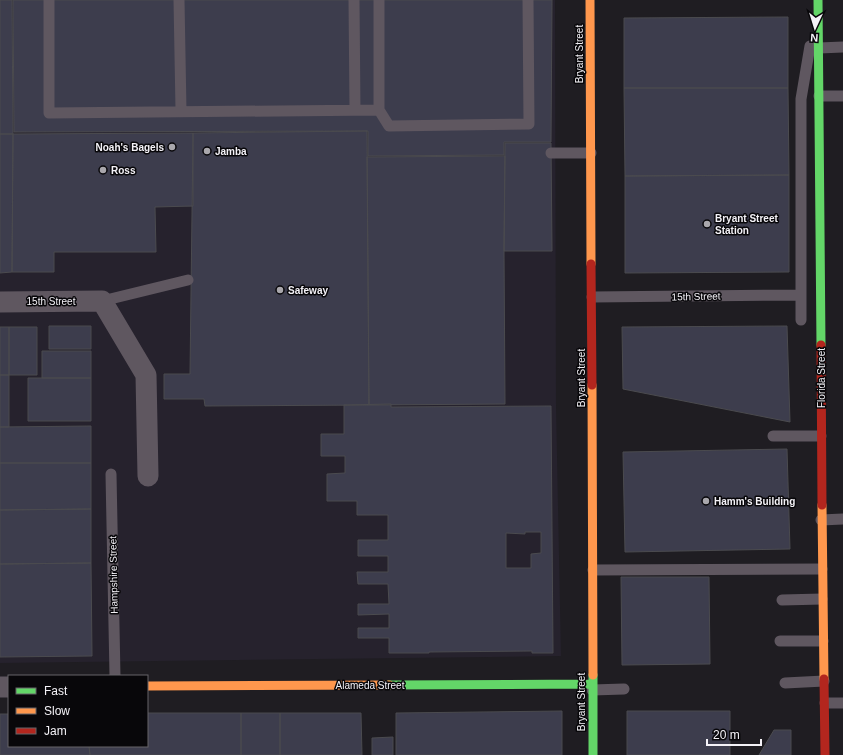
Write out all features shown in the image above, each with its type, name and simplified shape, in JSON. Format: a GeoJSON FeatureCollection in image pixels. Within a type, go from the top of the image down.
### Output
{"type":"FeatureCollection","features":[{"type":"Feature","properties":{"kind":"street","name":"Bryant Street"},"geometry":{"type":"LineString","coordinates":[[590,0],[593,755]]}},
{"type":"Feature","properties":{"kind":"street","name":"Florida Street"},"geometry":{"type":"LineString","coordinates":[[818,0],[824,755]]}},
{"type":"Feature","properties":{"kind":"street","name":"15th Street"},"geometry":{"type":"LineString","coordinates":[[0,302],[102,301]]}},
{"type":"Feature","properties":{"kind":"street"},"geometry":{"type":"LineString","coordinates":[[102,301],[146,375],[148,476]]}},
{"type":"Feature","properties":{"kind":"street","name":"Alameda Street"},"geometry":{"type":"LineString","coordinates":[[148,686],[592,687]]}},
{"type":"Feature","properties":{"kind":"lane"},"geometry":{"type":"LineString","coordinates":[[49,0],[48,112],[379,110]]}},
{"type":"Feature","properties":{"kind":"lane"},"geometry":{"type":"LineString","coordinates":[[179,0],[181,110]]}},
{"type":"Feature","properties":{"kind":"lane"},"geometry":{"type":"LineString","coordinates":[[354,0],[355,109]]}},
{"type":"Feature","properties":{"kind":"lane"},"geometry":{"type":"LineString","coordinates":[[379,0],[379,110],[389,126],[529,124],[528,0]]}},
{"type":"Feature","properties":{"kind":"lane","name":"Florida Street"},"geometry":{"type":"LineString","coordinates":[[801,320],[801,99],[818,0]]}},
{"type":"Feature","properties":{"kind":"lane"},"geometry":{"type":"LineString","coordinates":[[819,48],[843,47]]}},
{"type":"Feature","properties":{"kind":"lane"},"geometry":{"type":"LineString","coordinates":[[819,96],[843,96]]}},
{"type":"Feature","properties":{"kind":"lane"},"geometry":{"type":"LineString","coordinates":[[551,153],[591,153]]}},
{"type":"Feature","properties":{"kind":"lane"},"geometry":{"type":"LineString","coordinates":[[102,301],[188,280]]}},
{"type":"Feature","properties":{"kind":"lane","name":"15th Street"},"geometry":{"type":"LineString","coordinates":[[592,297],[801,295]]}},
{"type":"Feature","properties":{"kind":"lane"},"geometry":{"type":"LineString","coordinates":[[773,436],[821,436]]}},
{"type":"Feature","properties":{"kind":"lane","name":"Hampshire Street"},"geometry":{"type":"LineString","coordinates":[[111,474],[115,675]]}},
{"type":"Feature","properties":{"kind":"lane"},"geometry":{"type":"LineString","coordinates":[[821,520],[843,519]]}},
{"type":"Feature","properties":{"kind":"lane"},"geometry":{"type":"LineString","coordinates":[[593,570],[822,569]]}},
{"type":"Feature","properties":{"kind":"lane"},"geometry":{"type":"LineString","coordinates":[[782,600],[822,599]]}},
{"type":"Feature","properties":{"kind":"lane"},"geometry":{"type":"LineString","coordinates":[[780,641],[823,641]]}},
{"type":"Feature","properties":{"kind":"lane"},"geometry":{"type":"LineString","coordinates":[[784,683],[824,680]]}},
{"type":"Feature","properties":{"kind":"lane"},"geometry":{"type":"LineString","coordinates":[[592,687],[624,689]]}},
{"type":"Feature","properties":{"kind":"lane"},"geometry":{"type":"LineString","coordinates":[[824,703],[843,703]]}},
{"type":"Feature","properties":{"kind":"shaded area"},"geometry":{"type":"Polygon","coordinates":[[[0,0],[555,0],[556,405],[561,656],[0,663],[0,0]]]}},
{"type":"Feature","properties":{"kind":"building"},"geometry":{"type":"Polygon","coordinates":[[[0,0],[12,0],[13,134],[0,134],[0,0]]]}},
{"type":"Feature","properties":{"kind":"building"},"geometry":{"type":"Polygon","coordinates":[[[13,0],[552,0],[551,142],[504,142],[504,155],[368,156],[368,131],[14,132],[13,0]]]}},
{"type":"Feature","properties":{"kind":"building"},"geometry":{"type":"Polygon","coordinates":[[[788,17],[788,88],[624,88],[624,18],[788,17]]]}},
{"type":"Feature","properties":{"kind":"building"},"geometry":{"type":"Polygon","coordinates":[[[624,88],[788,88],[789,175],[625,176],[624,88]]]}},
{"type":"Feature","properties":{"kind":"building","name":"Safeway"},"geometry":{"type":"Polygon","coordinates":[[[367,131],[369,405],[205,406],[204,399],[164,399],[164,374],[190,374],[193,133],[367,131]]]}},
{"type":"Feature","properties":{"kind":"building","name":"Ross"},"geometry":{"type":"Polygon","coordinates":[[[193,133],[193,206],[155,207],[156,252],[54,252],[54,272],[12,272],[13,134],[193,133]]]}},
{"type":"Feature","properties":{"kind":"building"},"geometry":{"type":"Polygon","coordinates":[[[0,134],[13,134],[12,272],[0,273],[0,134]]]}},
{"type":"Feature","properties":{"kind":"building"},"geometry":{"type":"Polygon","coordinates":[[[505,143],[551,143],[552,251],[504,251],[505,143]]]}},
{"type":"Feature","properties":{"kind":"building"},"geometry":{"type":"Polygon","coordinates":[[[505,156],[505,404],[369,405],[367,157],[505,156]]]}},
{"type":"Feature","properties":{"kind":"building","name":"Bryant Street Station"},"geometry":{"type":"Polygon","coordinates":[[[789,175],[789,272],[625,273],[625,176],[789,175]]]}},
{"type":"Feature","properties":{"kind":"building"},"geometry":{"type":"Polygon","coordinates":[[[49,326],[91,326],[91,349],[49,349],[49,326]]]}},
{"type":"Feature","properties":{"kind":"building"},"geometry":{"type":"Polygon","coordinates":[[[787,326],[790,422],[623,389],[622,327],[787,326]]]}},
{"type":"Feature","properties":{"kind":"building"},"geometry":{"type":"Polygon","coordinates":[[[0,327],[9,327],[9,375],[0,375],[0,327]]]}},
{"type":"Feature","properties":{"kind":"building"},"geometry":{"type":"Polygon","coordinates":[[[9,327],[37,327],[37,375],[9,375],[9,327]]]}},
{"type":"Feature","properties":{"kind":"building"},"geometry":{"type":"Polygon","coordinates":[[[42,351],[91,351],[91,378],[42,378],[42,351]]]}},
{"type":"Feature","properties":{"kind":"building"},"geometry":{"type":"Polygon","coordinates":[[[0,375],[9,375],[9,427],[0,427],[0,375]]]}},
{"type":"Feature","properties":{"kind":"building"},"geometry":{"type":"Polygon","coordinates":[[[28,378],[91,378],[91,421],[28,421],[28,378]]]}},
{"type":"Feature","properties":{"kind":"building"},"geometry":{"type":"Polygon","coordinates":[[[391,404],[391,407],[551,406],[553,653],[532,653],[532,651],[389,653],[389,638],[358,638],[358,628],[389,628],[389,614],[358,615],[358,604],[389,604],[388,584],[358,584],[357,572],[388,572],[388,556],[358,556],[358,540],[388,540],[388,515],[357,515],[357,501],[327,501],[327,474],[345,473],[345,456],[321,456],[321,434],[344,434],[344,405],[391,404]],[[525,532],[525,534],[506,533],[506,568],[531,568],[531,554],[541,553],[541,532],[525,532]]]}},
{"type":"Feature","properties":{"kind":"building"},"geometry":{"type":"Polygon","coordinates":[[[91,426],[91,463],[0,463],[0,427],[91,426]]]}},
{"type":"Feature","properties":{"kind":"building","name":"Hamm's Building"},"geometry":{"type":"Polygon","coordinates":[[[787,449],[790,549],[625,552],[623,452],[787,449]]]}},
{"type":"Feature","properties":{"kind":"building"},"geometry":{"type":"Polygon","coordinates":[[[0,463],[91,463],[91,509],[0,510],[0,463]]]}},
{"type":"Feature","properties":{"kind":"building"},"geometry":{"type":"Polygon","coordinates":[[[91,509],[91,563],[0,564],[0,510],[91,509]]]}},
{"type":"Feature","properties":{"kind":"building"},"geometry":{"type":"Polygon","coordinates":[[[91,563],[92,656],[0,657],[0,564],[91,563]]]}},
{"type":"Feature","properties":{"kind":"building"},"geometry":{"type":"Polygon","coordinates":[[[621,577],[709,577],[710,664],[622,665],[621,577]]]}},
{"type":"Feature","properties":{"kind":"building"},"geometry":{"type":"Polygon","coordinates":[[[562,711],[562,755],[396,755],[396,713],[562,711]]]}},
{"type":"Feature","properties":{"kind":"building"},"geometry":{"type":"Polygon","coordinates":[[[627,711],[730,711],[730,755],[627,755],[627,711]]]}},
{"type":"Feature","properties":{"kind":"building"},"geometry":{"type":"Polygon","coordinates":[[[148,713],[241,713],[241,755],[90,755],[89,747],[148,747],[148,713]]]}},
{"type":"Feature","properties":{"kind":"building"},"geometry":{"type":"Polygon","coordinates":[[[241,713],[280,713],[280,755],[241,755],[241,713]]]}},
{"type":"Feature","properties":{"kind":"building"},"geometry":{"type":"Polygon","coordinates":[[[280,713],[361,713],[362,755],[280,755],[280,713]]]}},
{"type":"Feature","properties":{"kind":"building"},"geometry":{"type":"Polygon","coordinates":[[[0,714],[8,714],[8,747],[89,747],[90,755],[0,755],[0,714]]]}},
{"type":"Feature","properties":{"kind":"building"},"geometry":{"type":"Polygon","coordinates":[[[774,730],[791,730],[791,755],[759,755],[774,730]]]}},
{"type":"Feature","properties":{"kind":"building"},"geometry":{"type":"Polygon","coordinates":[[[393,737],[393,755],[372,755],[372,738],[393,737]]]}},
{"type":"Feature","properties":{"kind":"traffic: fast"},"geometry":{"type":"LineString","coordinates":[[818,0],[821,345]]}},
{"type":"Feature","properties":{"kind":"traffic: fast"},"geometry":{"type":"LineString","coordinates":[[593,675],[593,755]]}},
{"type":"Feature","properties":{"kind":"traffic: fast"},"geometry":{"type":"LineString","coordinates":[[389,685],[592,684]]}},
{"type":"Feature","properties":{"kind":"traffic: slow"},"geometry":{"type":"LineString","coordinates":[[590,0],[591,264]]}},
{"type":"Feature","properties":{"kind":"traffic: slow"},"geometry":{"type":"LineString","coordinates":[[592,385],[593,675]]}},
{"type":"Feature","properties":{"kind":"traffic: slow"},"geometry":{"type":"LineString","coordinates":[[822,505],[824,679]]}},
{"type":"Feature","properties":{"kind":"traffic: slow"},"geometry":{"type":"LineString","coordinates":[[148,686],[389,685]]}},
{"type":"Feature","properties":{"kind":"traffic: jam"},"geometry":{"type":"LineString","coordinates":[[591,264],[592,385]]}},
{"type":"Feature","properties":{"kind":"traffic: jam"},"geometry":{"type":"LineString","coordinates":[[821,345],[822,505]]}},
{"type":"Feature","properties":{"kind":"traffic: jam"},"geometry":{"type":"LineString","coordinates":[[824,679],[825,755]]}},
{"type":"Feature","properties":{"kind":"place","name":"Noah's Bagels"},"geometry":{"type":"Point","coordinates":[172,147]}},
{"type":"Feature","properties":{"kind":"place","name":"Jamba"},"geometry":{"type":"Point","coordinates":[207,151]}},
{"type":"Feature","properties":{"kind":"place","name":"Ross"},"geometry":{"type":"Point","coordinates":[103,170]}},
{"type":"Feature","properties":{"kind":"place","name":"Bryant Street Station"},"geometry":{"type":"Point","coordinates":[707,224]}},
{"type":"Feature","properties":{"kind":"place","name":"Safeway"},"geometry":{"type":"Point","coordinates":[280,290]}},
{"type":"Feature","properties":{"kind":"place","name":"Hamm's Building"},"geometry":{"type":"Point","coordinates":[706,501]}}]}
